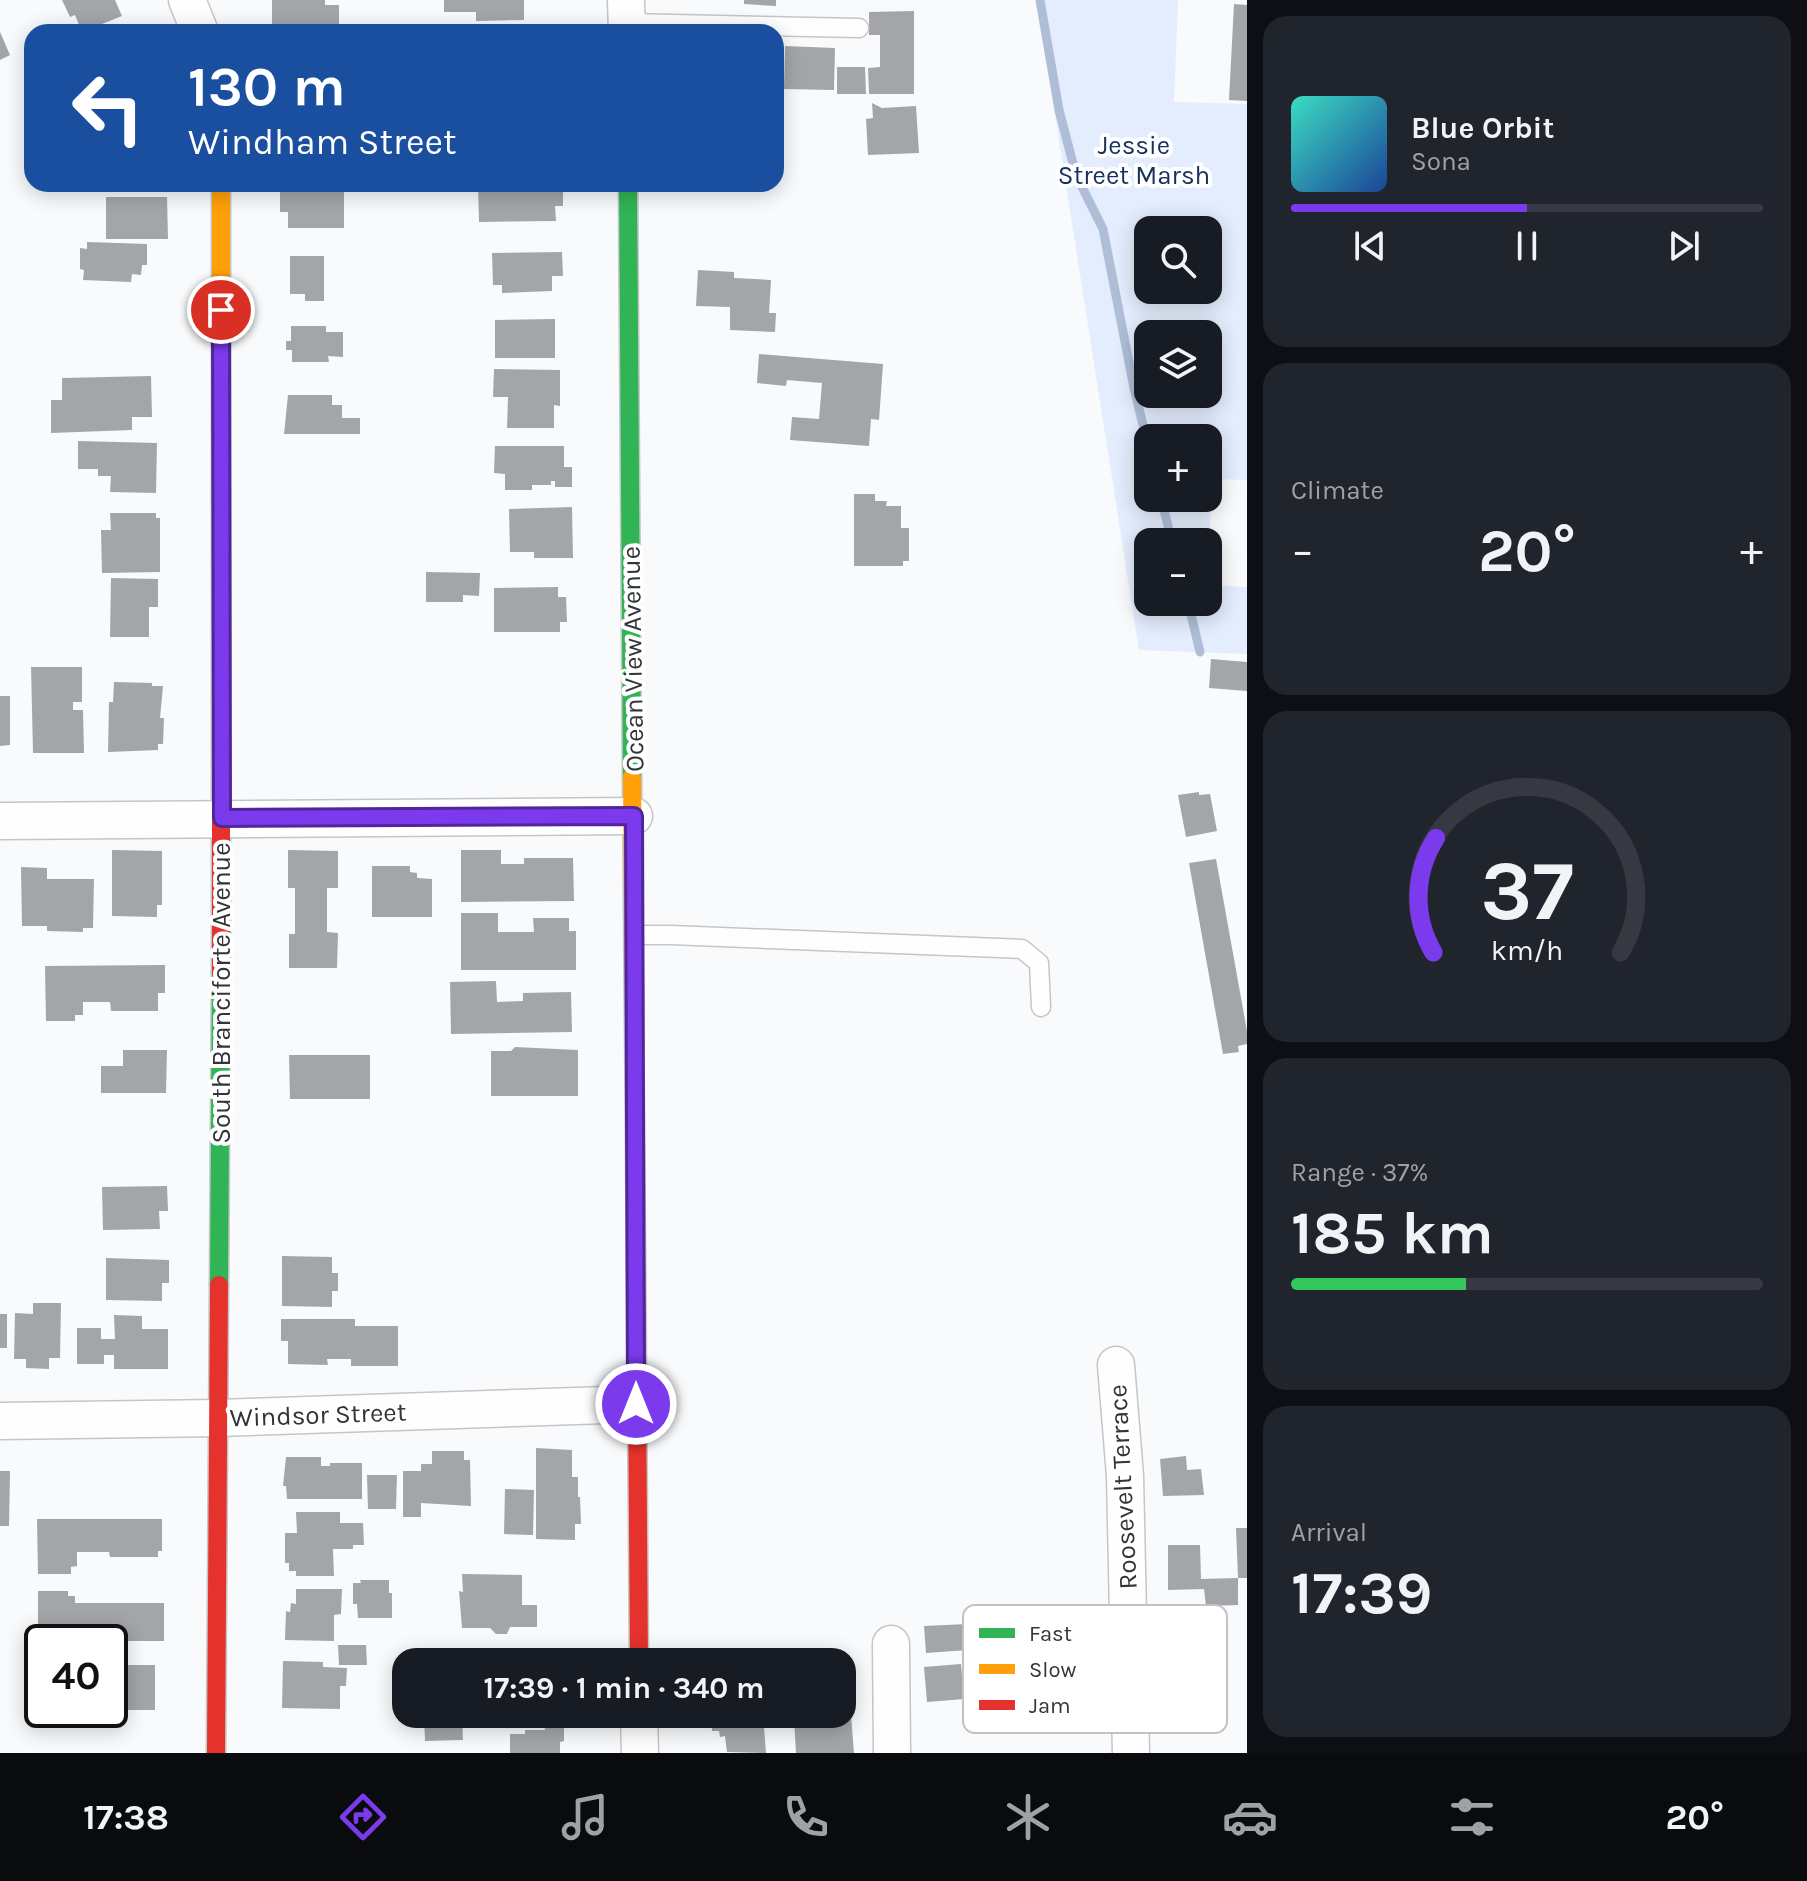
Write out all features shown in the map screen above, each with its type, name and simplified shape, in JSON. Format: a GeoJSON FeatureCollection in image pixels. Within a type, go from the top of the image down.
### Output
{"type":"FeatureCollection","features":[{"type":"Feature","properties":{"kind":"street"},"geometry":{"type":"LineString","coordinates":[[187,0],[197,24]]}},
{"type":"Feature","properties":{"kind":"street","name":"South Branciforte Avenue"},"geometry":{"type":"LineString","coordinates":[[216,1753],[222,818],[221,192]]}},
{"type":"Feature","properties":{"kind":"street","name":"Ocean View Avenue"},"geometry":{"type":"LineString","coordinates":[[628,192],[639,1648]]}},
{"type":"Feature","properties":{"kind":"street"},"geometry":{"type":"LineString","coordinates":[[0,821],[634,816]]}},
{"type":"Feature","properties":{"kind":"street","name":"Roosevelt Terrace"},"geometry":{"type":"LineString","coordinates":[[1116,1365],[1125,1476],[1128,1605]]}},
{"type":"Feature","properties":{"kind":"street","name":"Windsor Street"},"geometry":{"type":"LineString","coordinates":[[0,1421],[219,1418],[636,1404]]}},
{"type":"Feature","properties":{"kind":"street"},"geometry":{"type":"LineString","coordinates":[[891,1644],[892,1753]]}},
{"type":"Feature","properties":{"kind":"street"},"geometry":{"type":"LineString","coordinates":[[639,1728],[640,1753]]}},
{"type":"Feature","properties":{"kind":"street","name":"Roosevelt Terrace"},"geometry":{"type":"LineString","coordinates":[[1131,1733],[1131,1753]]}},
{"type":"Feature","properties":{"kind":"lane"},"geometry":{"type":"LineString","coordinates":[[627,18],[766,24]]}},
{"type":"Feature","properties":{"kind":"lane"},"geometry":{"type":"LineString","coordinates":[[784,25],[859,28]]}},
{"type":"Feature","properties":{"kind":"lane"},"geometry":{"type":"LineString","coordinates":[[635,935],[1022,949],[1039,963],[1041,1007]]}},
{"type":"Feature","properties":{"kind":"green space","name":"Jessie Street Marsh"},"geometry":{"type":"Polygon","coordinates":[[[1037,0],[1178,0],[1174,102],[1247,104],[1247,480],[1222,479],[1222,424],[1134,424],[1134,512],[1211,512],[1210,528],[1134,528],[1134,616],[1222,616],[1222,586],[1247,587],[1247,654],[1139,650],[1037,0]]]}},
{"type":"Feature","properties":{"kind":"building"},"geometry":{"type":"Polygon","coordinates":[[[62,0],[115,0],[122,16],[102,24],[79,24],[75,15],[70,17],[62,0]]]}},
{"type":"Feature","properties":{"kind":"building"},"geometry":{"type":"Polygon","coordinates":[[[272,0],[325,0],[325,5],[339,5],[339,24],[272,24],[272,0]]]}},
{"type":"Feature","properties":{"kind":"building"},"geometry":{"type":"Polygon","coordinates":[[[444,0],[524,0],[524,20],[476,21],[476,12],[444,12],[444,0]]]}},
{"type":"Feature","properties":{"kind":"building"},"geometry":{"type":"Polygon","coordinates":[[[744,0],[776,0],[776,6],[744,4],[744,0]]]}},
{"type":"Feature","properties":{"kind":"building"},"geometry":{"type":"Polygon","coordinates":[[[1234,4],[1247,5],[1247,101],[1229,100],[1234,4]]]}},
{"type":"Feature","properties":{"kind":"building"},"geometry":{"type":"Polygon","coordinates":[[[914,11],[914,94],[869,94],[868,68],[880,67],[880,35],[869,35],[869,12],[914,11]]]}},
{"type":"Feature","properties":{"kind":"building"},"geometry":{"type":"Polygon","coordinates":[[[0,32],[10,55],[0,60],[0,32]]]}},
{"type":"Feature","properties":{"kind":"building"},"geometry":{"type":"Polygon","coordinates":[[[785,46],[835,48],[834,90],[784,89],[785,46]]]}},
{"type":"Feature","properties":{"kind":"building"},"geometry":{"type":"Polygon","coordinates":[[[837,67],[865,67],[866,94],[837,94],[837,67]]]}},
{"type":"Feature","properties":{"kind":"building"},"geometry":{"type":"Polygon","coordinates":[[[872,103],[882,108],[916,106],[919,153],[868,155],[866,119],[873,118],[872,103]]]}},
{"type":"Feature","properties":{"kind":"building"},"geometry":{"type":"Polygon","coordinates":[[[280,192],[344,192],[344,228],[288,228],[288,212],[280,212],[280,192]]]}},
{"type":"Feature","properties":{"kind":"building"},"geometry":{"type":"Polygon","coordinates":[[[478,192],[563,192],[563,206],[555,206],[556,221],[479,222],[478,192]]]}},
{"type":"Feature","properties":{"kind":"building"},"geometry":{"type":"Polygon","coordinates":[[[106,197],[167,197],[168,239],[106,239],[106,197]]]}},
{"type":"Feature","properties":{"kind":"building"},"geometry":{"type":"Polygon","coordinates":[[[87,242],[147,244],[147,265],[142,265],[141,275],[132,274],[131,282],[83,280],[80,248],[87,249],[87,242]]]}},
{"type":"Feature","properties":{"kind":"building"},"geometry":{"type":"Polygon","coordinates":[[[562,252],[563,276],[552,276],[552,291],[502,293],[502,285],[493,285],[492,253],[562,252]]]}},
{"type":"Feature","properties":{"kind":"building"},"geometry":{"type":"Polygon","coordinates":[[[290,256],[324,256],[324,301],[305,301],[305,294],[290,294],[290,256]]]}},
{"type":"Feature","properties":{"kind":"building"},"geometry":{"type":"Polygon","coordinates":[[[698,270],[734,272],[734,278],[771,280],[769,313],[776,313],[775,332],[730,330],[730,307],[696,306],[698,270]]]}},
{"type":"Feature","properties":{"kind":"building"},"geometry":{"type":"Polygon","coordinates":[[[555,319],[555,358],[495,358],[495,320],[555,319]]]}},
{"type":"Feature","properties":{"kind":"building"},"geometry":{"type":"Polygon","coordinates":[[[291,326],[326,326],[326,332],[343,332],[343,357],[328,356],[329,362],[292,362],[292,350],[286,350],[286,341],[291,341],[291,326]]]}},
{"type":"Feature","properties":{"kind":"building"},"geometry":{"type":"Polygon","coordinates":[[[759,354],[883,364],[879,420],[871,419],[869,446],[790,440],[792,417],[819,419],[822,383],[787,380],[786,386],[757,383],[759,354]]]}},
{"type":"Feature","properties":{"kind":"building"},"geometry":{"type":"Polygon","coordinates":[[[494,369],[560,370],[560,406],[554,405],[554,428],[507,428],[508,397],[493,397],[494,369]]]}},
{"type":"Feature","properties":{"kind":"building"},"geometry":{"type":"Polygon","coordinates":[[[151,376],[152,417],[132,417],[132,430],[51,433],[51,400],[62,400],[62,378],[151,376]]]}},
{"type":"Feature","properties":{"kind":"building"},"geometry":{"type":"Polygon","coordinates":[[[288,395],[332,395],[332,405],[342,405],[342,418],[360,418],[360,434],[284,434],[288,395]]]}},
{"type":"Feature","properties":{"kind":"building"},"geometry":{"type":"Polygon","coordinates":[[[78,441],[157,443],[156,493],[110,492],[111,476],[98,476],[98,469],[78,469],[78,441]]]}},
{"type":"Feature","properties":{"kind":"building"},"geometry":{"type":"Polygon","coordinates":[[[495,446],[564,446],[564,467],[572,467],[572,487],[555,487],[555,481],[551,481],[551,485],[532,485],[532,490],[505,490],[505,474],[494,473],[495,446]]]}},
{"type":"Feature","properties":{"kind":"building"},"geometry":{"type":"Polygon","coordinates":[[[854,494],[875,494],[875,501],[887,501],[886,506],[901,506],[901,528],[909,528],[909,561],[903,561],[903,566],[854,566],[854,494]]]}},
{"type":"Feature","properties":{"kind":"building"},"geometry":{"type":"Polygon","coordinates":[[[572,507],[573,558],[534,558],[534,552],[510,552],[509,509],[572,507]]]}},
{"type":"Feature","properties":{"kind":"building"},"geometry":{"type":"Polygon","coordinates":[[[110,513],[156,513],[156,518],[160,518],[160,572],[102,573],[101,530],[111,530],[110,513]]]}},
{"type":"Feature","properties":{"kind":"building"},"geometry":{"type":"Polygon","coordinates":[[[426,572],[480,573],[479,596],[463,595],[463,602],[426,602],[426,572]]]}},
{"type":"Feature","properties":{"kind":"building"},"geometry":{"type":"Polygon","coordinates":[[[111,578],[158,579],[158,607],[149,607],[149,637],[110,637],[111,578]]]}},
{"type":"Feature","properties":{"kind":"building"},"geometry":{"type":"Polygon","coordinates":[[[558,587],[558,597],[566,597],[567,622],[560,622],[560,632],[494,632],[494,588],[558,587]]]}},
{"type":"Feature","properties":{"kind":"building"},"geometry":{"type":"Polygon","coordinates":[[[1211,659],[1247,662],[1247,691],[1209,688],[1211,659]]]}},
{"type":"Feature","properties":{"kind":"building"},"geometry":{"type":"Polygon","coordinates":[[[31,667],[82,667],[82,702],[73,702],[73,710],[83,710],[84,753],[33,753],[31,667]]]}},
{"type":"Feature","properties":{"kind":"building"},"geometry":{"type":"Polygon","coordinates":[[[114,682],[163,686],[160,718],[164,718],[163,744],[158,744],[158,750],[108,752],[109,702],[113,702],[114,682]]]}},
{"type":"Feature","properties":{"kind":"building"},"geometry":{"type":"Polygon","coordinates":[[[0,696],[10,696],[10,745],[0,746],[0,696]]]}},
{"type":"Feature","properties":{"kind":"building"},"geometry":{"type":"Polygon","coordinates":[[[1199,792],[1199,795],[1210,794],[1217,831],[1186,837],[1178,795],[1199,792]]]}},
{"type":"Feature","properties":{"kind":"building"},"geometry":{"type":"Polygon","coordinates":[[[112,850],[162,851],[162,905],[157,905],[157,917],[112,916],[112,850]]]}},
{"type":"Feature","properties":{"kind":"building"},"geometry":{"type":"Polygon","coordinates":[[[288,850],[338,851],[338,888],[327,888],[327,932],[338,933],[337,968],[289,968],[289,934],[295,934],[295,888],[288,888],[288,850]]]}},
{"type":"Feature","properties":{"kind":"building"},"geometry":{"type":"Polygon","coordinates":[[[461,850],[501,850],[501,864],[524,864],[524,858],[573,858],[574,901],[461,902],[461,850]]]}},
{"type":"Feature","properties":{"kind":"building"},"geometry":{"type":"Polygon","coordinates":[[[1216,859],[1247,1031],[1247,1044],[1238,1046],[1239,1052],[1223,1054],[1189,863],[1216,859]]]}},
{"type":"Feature","properties":{"kind":"building"},"geometry":{"type":"Polygon","coordinates":[[[372,866],[410,866],[410,872],[417,873],[417,878],[432,879],[432,917],[372,917],[372,866]]]}},
{"type":"Feature","properties":{"kind":"building"},"geometry":{"type":"Polygon","coordinates":[[[21,867],[47,868],[47,879],[94,879],[93,928],[83,928],[83,932],[47,931],[47,926],[22,926],[21,867]]]}},
{"type":"Feature","properties":{"kind":"building"},"geometry":{"type":"Polygon","coordinates":[[[461,913],[498,913],[498,932],[534,932],[533,918],[569,918],[569,931],[576,931],[576,970],[461,970],[461,913]]]}},
{"type":"Feature","properties":{"kind":"building"},"geometry":{"type":"Polygon","coordinates":[[[165,965],[165,993],[158,993],[158,1011],[111,1011],[110,1002],[83,1002],[83,1015],[75,1015],[75,1021],[46,1021],[45,966],[165,965]]]}},
{"type":"Feature","properties":{"kind":"building"},"geometry":{"type":"Polygon","coordinates":[[[496,981],[497,1002],[523,1001],[523,993],[571,992],[572,1032],[451,1034],[450,982],[496,981]]]}},
{"type":"Feature","properties":{"kind":"building"},"geometry":{"type":"Polygon","coordinates":[[[515,1047],[578,1050],[578,1096],[491,1096],[491,1051],[511,1051],[515,1047]]]}},
{"type":"Feature","properties":{"kind":"building"},"geometry":{"type":"Polygon","coordinates":[[[123,1050],[167,1050],[166,1093],[101,1093],[101,1066],[123,1066],[123,1050]]]}},
{"type":"Feature","properties":{"kind":"building"},"geometry":{"type":"Polygon","coordinates":[[[289,1055],[370,1055],[370,1099],[290,1099],[289,1055]]]}},
{"type":"Feature","properties":{"kind":"building"},"geometry":{"type":"Polygon","coordinates":[[[167,1186],[168,1211],[159,1211],[160,1229],[103,1230],[102,1187],[167,1186]]]}},
{"type":"Feature","properties":{"kind":"building"},"geometry":{"type":"Polygon","coordinates":[[[282,1256],[332,1257],[332,1273],[338,1273],[338,1291],[332,1291],[332,1307],[282,1306],[282,1256]]]}},
{"type":"Feature","properties":{"kind":"building"},"geometry":{"type":"Polygon","coordinates":[[[106,1258],[169,1260],[169,1283],[162,1283],[162,1301],[106,1300],[106,1258]]]}},
{"type":"Feature","properties":{"kind":"building"},"geometry":{"type":"Polygon","coordinates":[[[33,1303],[61,1303],[60,1358],[49,1358],[49,1369],[26,1368],[26,1359],[14,1359],[15,1313],[33,1314],[33,1303]]]}},
{"type":"Feature","properties":{"kind":"building"},"geometry":{"type":"Polygon","coordinates":[[[0,1314],[7,1314],[7,1348],[0,1348],[0,1314]]]}},
{"type":"Feature","properties":{"kind":"building"},"geometry":{"type":"Polygon","coordinates":[[[114,1315],[142,1316],[142,1329],[168,1329],[168,1369],[114,1369],[114,1355],[104,1355],[104,1364],[77,1364],[77,1328],[101,1328],[101,1339],[115,1339],[114,1315]]]}},
{"type":"Feature","properties":{"kind":"building"},"geometry":{"type":"Polygon","coordinates":[[[281,1319],[355,1319],[355,1326],[398,1326],[398,1366],[351,1366],[351,1359],[327,1359],[328,1365],[288,1364],[288,1341],[281,1341],[281,1319]]]}},
{"type":"Feature","properties":{"kind":"building"},"geometry":{"type":"Polygon","coordinates":[[[536,1448],[572,1450],[572,1477],[578,1477],[581,1524],[575,1524],[575,1540],[536,1539],[536,1448]]]}},
{"type":"Feature","properties":{"kind":"building"},"geometry":{"type":"Polygon","coordinates":[[[432,1451],[464,1451],[464,1460],[470,1460],[471,1506],[421,1503],[421,1517],[403,1517],[403,1471],[421,1471],[421,1464],[432,1464],[432,1451]]]}},
{"type":"Feature","properties":{"kind":"building"},"geometry":{"type":"Polygon","coordinates":[[[1186,1456],[1187,1470],[1201,1469],[1204,1495],[1163,1496],[1160,1459],[1186,1456]]]}},
{"type":"Feature","properties":{"kind":"building"},"geometry":{"type":"Polygon","coordinates":[[[286,1457],[321,1457],[321,1466],[362,1463],[362,1499],[287,1499],[286,1486],[283,1486],[286,1457]]]}},
{"type":"Feature","properties":{"kind":"building"},"geometry":{"type":"Polygon","coordinates":[[[0,1471],[10,1471],[9,1526],[0,1526],[0,1471]]]}},
{"type":"Feature","properties":{"kind":"building"},"geometry":{"type":"Polygon","coordinates":[[[367,1475],[397,1475],[396,1509],[368,1509],[367,1475]]]}},
{"type":"Feature","properties":{"kind":"building"},"geometry":{"type":"Polygon","coordinates":[[[505,1489],[534,1490],[533,1535],[504,1534],[505,1489]]]}},
{"type":"Feature","properties":{"kind":"building"},"geometry":{"type":"Polygon","coordinates":[[[296,1512],[340,1512],[340,1523],[363,1523],[364,1545],[353,1545],[353,1549],[333,1549],[334,1576],[296,1576],[296,1571],[289,1571],[289,1563],[285,1563],[285,1533],[297,1533],[296,1512]]]}},
{"type":"Feature","properties":{"kind":"building"},"geometry":{"type":"Polygon","coordinates":[[[37,1519],[162,1519],[162,1551],[158,1551],[158,1557],[110,1557],[109,1552],[77,1552],[77,1566],[71,1567],[71,1574],[38,1574],[37,1519]]]}},
{"type":"Feature","properties":{"kind":"building"},"geometry":{"type":"Polygon","coordinates":[[[1236,1528],[1247,1528],[1247,1578],[1238,1578],[1236,1528]]]}},
{"type":"Feature","properties":{"kind":"building"},"geometry":{"type":"Polygon","coordinates":[[[1168,1545],[1200,1545],[1201,1579],[1238,1578],[1238,1605],[1206,1605],[1204,1589],[1168,1590],[1168,1545]]]}},
{"type":"Feature","properties":{"kind":"building"},"geometry":{"type":"Polygon","coordinates":[[[462,1574],[522,1575],[522,1605],[537,1605],[537,1627],[510,1627],[507,1634],[496,1634],[490,1628],[462,1628],[459,1591],[463,1592],[462,1574]]]}},
{"type":"Feature","properties":{"kind":"building"},"geometry":{"type":"Polygon","coordinates":[[[360,1580],[389,1580],[392,1618],[358,1618],[357,1604],[353,1604],[353,1583],[361,1583],[360,1580]]]}},
{"type":"Feature","properties":{"kind":"building"},"geometry":{"type":"Polygon","coordinates":[[[296,1589],[342,1589],[341,1614],[334,1615],[334,1641],[285,1640],[286,1611],[290,1612],[291,1603],[296,1604],[296,1589]]]}},
{"type":"Feature","properties":{"kind":"building"},"geometry":{"type":"Polygon","coordinates":[[[38,1591],[68,1591],[68,1596],[75,1596],[75,1603],[164,1603],[164,1641],[128,1641],[128,1624],[38,1624],[38,1591]]]}},
{"type":"Feature","properties":{"kind":"building"},"geometry":{"type":"Polygon","coordinates":[[[963,1624],[963,1650],[926,1653],[924,1626],[963,1624]]]}},
{"type":"Feature","properties":{"kind":"building"},"geometry":{"type":"Polygon","coordinates":[[[338,1645],[366,1645],[367,1665],[339,1665],[338,1645]]]}},
{"type":"Feature","properties":{"kind":"building"},"geometry":{"type":"Polygon","coordinates":[[[283,1661],[323,1662],[323,1667],[347,1668],[346,1686],[340,1686],[340,1709],[282,1708],[283,1661]]]}},
{"type":"Feature","properties":{"kind":"building"},"geometry":{"type":"Polygon","coordinates":[[[961,1664],[963,1699],[927,1702],[924,1667],[961,1664]]]}},
{"type":"Feature","properties":{"kind":"building"},"geometry":{"type":"Polygon","coordinates":[[[128,1665],[155,1665],[155,1710],[128,1710],[128,1665]]]}},
{"type":"Feature","properties":{"kind":"building"},"geometry":{"type":"Polygon","coordinates":[[[425,1728],[463,1728],[463,1740],[425,1741],[425,1728]]]}},
{"type":"Feature","properties":{"kind":"building"},"geometry":{"type":"Polygon","coordinates":[[[564,1728],[560,1753],[510,1753],[510,1734],[564,1728]]]}},
{"type":"Feature","properties":{"kind":"building"},"geometry":{"type":"Polygon","coordinates":[[[712,1728],[764,1728],[766,1753],[727,1752],[725,1736],[720,1737],[719,1731],[712,1731],[712,1728]]]}},
{"type":"Feature","properties":{"kind":"building"},"geometry":{"type":"Polygon","coordinates":[[[795,1728],[852,1728],[854,1753],[796,1753],[795,1728]]]}},
{"type":"Feature","properties":{"kind":"waterway","name":"Jessie Street Marsh"},"geometry":{"type":"LineString","coordinates":[[1040,0],[1059,110],[1076,175],[1103,229],[1143,424]]}},
{"type":"Feature","properties":{"kind":"waterway","name":"Jessie Street Marsh"},"geometry":{"type":"LineString","coordinates":[[1164,512],[1168,528]]}},
{"type":"Feature","properties":{"kind":"waterway","name":"Jessie Street Marsh"},"geometry":{"type":"LineString","coordinates":[[1191,616],[1200,652]]}},
{"type":"Feature","properties":{"kind":"traffic: fast"},"geometry":{"type":"LineString","coordinates":[[628,192],[632,777]]}},
{"type":"Feature","properties":{"kind":"traffic: fast"},"geometry":{"type":"LineString","coordinates":[[219,1285],[221,972]]}},
{"type":"Feature","properties":{"kind":"traffic: slow"},"geometry":{"type":"LineString","coordinates":[[221,192],[221,496]]}},
{"type":"Feature","properties":{"kind":"traffic: slow"},"geometry":{"type":"LineString","coordinates":[[632,777],[636,1253]]}},
{"type":"Feature","properties":{"kind":"traffic: jam"},"geometry":{"type":"LineString","coordinates":[[221,496],[221,972]]}},
{"type":"Feature","properties":{"kind":"traffic: jam"},"geometry":{"type":"LineString","coordinates":[[636,1253],[639,1648]]}},
{"type":"Feature","properties":{"kind":"traffic: jam"},"geometry":{"type":"LineString","coordinates":[[216,1753],[219,1285]]}},
{"type":"Feature","properties":{"kind":"route"},"geometry":{"type":"LineString","coordinates":[[221,310],[222,818],[634,816],[636,1404]]}}]}
